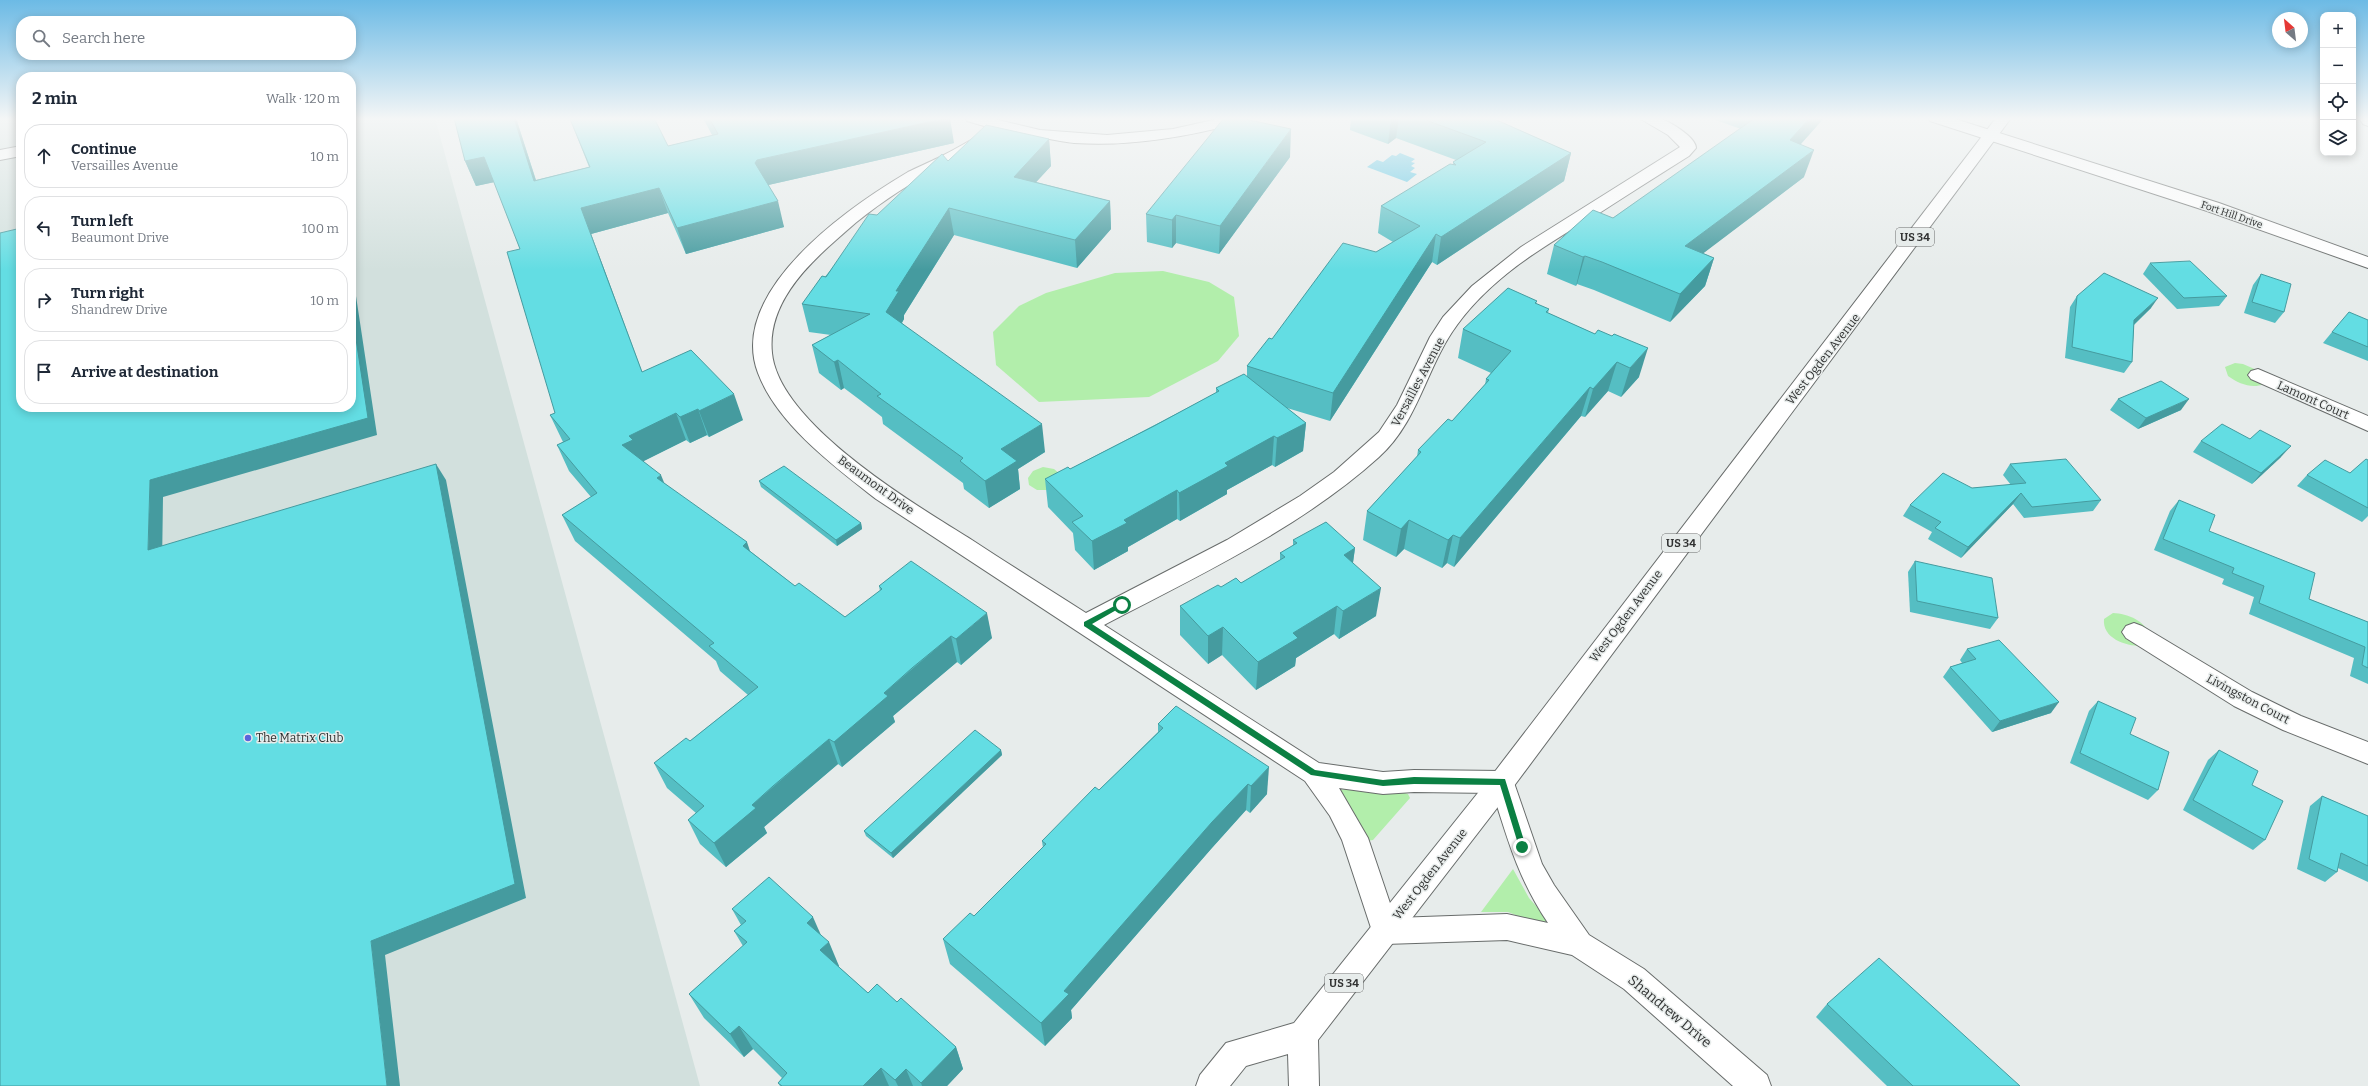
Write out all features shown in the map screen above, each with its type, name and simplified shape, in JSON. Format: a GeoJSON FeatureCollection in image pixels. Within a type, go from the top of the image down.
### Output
{"type":"FeatureCollection","features":[{"type":"Feature","properties":{"kind":"street","name":"Beaumont Drive"},"geometry":{"type":"LineString","coordinates":[[928,169],[912,176],[864,208],[827,238],[797,266],[774,300],[763,328],[762,353],[769,378],[782,398],[803,424],[843,462],[884,494],[1314,773],[1339,808],[1354,838],[1385,931]]}},
{"type":"Feature","properties":{"kind":"street","name":"Versailles Avenue"},"geometry":{"type":"LineString","coordinates":[[1086,624],[1253,535],[1302,504],[1374,450],[1404,414],[1438,341],[1449,323],[1471,296],[1520,254],[1658,169]]}},
{"type":"Feature","properties":{"kind":"street","name":"West Ogden Avenue"},"geometry":{"type":"LineString","coordinates":[[1303,1034],[1502,782],[1966,169]]}},
{"type":"Feature","properties":{"kind":"street","name":"Fort Hill Drive"},"geometry":{"type":"LineString","coordinates":[[2093,169],[2213,207],[2368,263]]}},
{"type":"Feature","properties":{"kind":"street","name":"Lamont Court"},"geometry":{"type":"LineString","coordinates":[[2258,375],[2368,424]]}},
{"type":"Feature","properties":{"kind":"street","name":"Livingston Court"},"geometry":{"type":"LineString","coordinates":[[2134,632],[2243,699],[2292,723],[2368,753]]}},
{"type":"Feature","properties":{"kind":"street","name":"Beaumont Drive"},"geometry":{"type":"LineString","coordinates":[[1314,773],[1383,783],[1414,781],[1502,782]]}},
{"type":"Feature","properties":{"kind":"street","name":"Shandrew Drive"},"geometry":{"type":"LineString","coordinates":[[1502,782],[1530,868],[1544,894],[1579,944]]}},
{"type":"Feature","properties":{"kind":"street","name":"Shandrew Drive"},"geometry":{"type":"LineString","coordinates":[[1385,931],[1508,927],[1579,944],[1634,979],[1756,1086]]}},
{"type":"Feature","properties":{"kind":"street"},"geometry":{"type":"LineString","coordinates":[[1211,1086],[1237,1054],[1303,1034],[1304,1086]]}},
{"type":"Feature","properties":{"kind":"shaded area"},"geometry":{"type":"Polygon","coordinates":[[[0,169],[16,169],[16,412],[356,412],[356,169],[449,169],[700,1086],[0,1086],[0,169]]]}},
{"type":"Feature","properties":{"kind":"green space"},"geometry":{"type":"Polygon","coordinates":[[[1163,271],[1209,282],[1234,297],[1239,336],[1218,361],[1149,397],[1039,402],[996,365],[993,332],[1019,306],[1046,293],[1115,273],[1163,271]]]}},
{"type":"Feature","properties":{"kind":"green space"},"geometry":{"type":"Polygon","coordinates":[[[2235,363],[2243,364],[2259,371],[2264,384],[2250,386],[2228,376],[2225,367],[2235,363]]]}},
{"type":"Feature","properties":{"kind":"green space"},"geometry":{"type":"Polygon","coordinates":[[[1043,467],[1054,469],[1060,474],[1048,490],[1037,490],[1029,485],[1028,478],[1033,471],[1043,467]]]}},
{"type":"Feature","properties":{"kind":"green space"},"geometry":{"type":"Polygon","coordinates":[[[2113,613],[2130,616],[2144,625],[2150,635],[2141,646],[2135,646],[2116,640],[2111,636],[2104,626],[2104,619],[2113,613]]]}},
{"type":"Feature","properties":{"kind":"green space"},"geometry":{"type":"Polygon","coordinates":[[[1345,789],[1380,794],[1401,792],[1408,794],[1410,798],[1373,840],[1367,841],[1359,821],[1342,798],[1340,790],[1345,789]]]}},
{"type":"Feature","properties":{"kind":"green space"},"geometry":{"type":"Polygon","coordinates":[[[1513,869],[1529,898],[1559,932],[1508,912],[1481,912],[1513,869]]]}},
{"type":"Feature","properties":{"kind":"water"},"geometry":{"type":"Polygon","coordinates":[[[1371,169],[1414,169],[1410,172],[1417,174],[1407,182],[1371,169]]]}},
{"type":"Feature","properties":{"kind":"building"},"geometry":{"type":"Polygon","coordinates":[[[489,169],[530,169],[534,181],[583,169],[758,169],[778,201],[677,228],[659,188],[581,208],[642,372],[691,350],[734,394],[699,411],[698,409],[680,417],[676,413],[629,436],[633,440],[622,445],[661,475],[657,478],[747,542],[743,546],[795,586],[799,583],[845,617],[882,589],[879,586],[911,561],[987,613],[956,639],[951,636],[912,668],[884,693],[888,696],[834,742],[829,739],[773,786],[752,805],[756,808],[714,843],[688,820],[704,806],[654,763],[686,738],[690,741],[758,687],[709,646],[714,643],[562,515],[597,493],[557,445],[570,439],[550,415],[555,413],[507,252],[520,249],[489,169]]]}},
{"type":"Feature","properties":{"kind":"building"},"geometry":{"type":"Polygon","coordinates":[[[926,169],[1022,169],[1014,177],[1110,201],[1075,240],[949,208],[896,291],[899,291],[886,312],[1042,424],[1001,449],[1017,461],[985,481],[960,461],[963,458],[877,396],[881,394],[838,360],[834,362],[812,345],[870,314],[802,304],[822,276],[826,277],[869,214],[877,215],[926,169]]]}},
{"type":"Feature","properties":{"kind":"building"},"geometry":{"type":"Polygon","coordinates":[[[1183,169],[1262,169],[1220,226],[1176,215],[1172,220],[1146,214],[1183,169]]]}},
{"type":"Feature","properties":{"kind":"building"},"geometry":{"type":"Polygon","coordinates":[[[1442,169],[1547,169],[1441,237],[1436,234],[1333,393],[1247,366],[1269,338],[1272,339],[1343,243],[1376,252],[1420,226],[1381,206],[1442,169]]]}},
{"type":"Feature","properties":{"kind":"building"},"geometry":{"type":"Polygon","coordinates":[[[1683,169],[1789,169],[1685,246],[1714,258],[1680,294],[1602,262],[1585,256],[1583,257],[1554,245],[1593,210],[1613,218],[1683,169]]]}},
{"type":"Feature","properties":{"kind":"building","name":"The Matrix Club"},"geometry":{"type":"Polygon","coordinates":[[[16,229],[16,412],[356,412],[356,339],[368,418],[150,480],[148,550],[436,464],[515,884],[371,941],[387,1086],[0,1086],[0,233],[16,229]]]}},
{"type":"Feature","properties":{"kind":"building"},"geometry":{"type":"Polygon","coordinates":[[[2190,261],[2227,296],[2184,298],[2150,263],[2190,261]]]}},
{"type":"Feature","properties":{"kind":"building"},"geometry":{"type":"Polygon","coordinates":[[[2104,273],[2158,298],[2134,320],[2132,362],[2072,347],[2077,296],[2104,273]]]}},
{"type":"Feature","properties":{"kind":"building"},"geometry":{"type":"Polygon","coordinates":[[[2261,274],[2291,284],[2284,312],[2252,302],[2261,274]]]}},
{"type":"Feature","properties":{"kind":"building"},"geometry":{"type":"Polygon","coordinates":[[[1508,288],[1537,301],[1535,303],[1549,309],[1546,312],[1595,334],[1598,330],[1612,336],[1614,334],[1648,348],[1630,368],[1617,362],[1593,389],[1590,387],[1460,538],[1453,535],[1448,540],[1409,520],[1401,529],[1367,511],[1421,452],[1418,450],[1448,419],[1452,421],[1489,380],[1486,379],[1511,351],[1463,329],[1508,288]]]}},
{"type":"Feature","properties":{"kind":"building"},"geometry":{"type":"Polygon","coordinates":[[[2349,312],[2368,320],[2368,347],[2332,332],[2349,312]]]}},
{"type":"Feature","properties":{"kind":"building"},"geometry":{"type":"Polygon","coordinates":[[[1244,374],[1306,423],[1277,438],[1274,436],[1225,463],[1228,466],[1179,493],[1177,490],[1124,520],[1127,523],[1092,541],[1072,522],[1083,516],[1045,479],[1068,467],[1070,469],[1154,426],[1219,391],[1216,388],[1244,374]]]}},
{"type":"Feature","properties":{"kind":"building"},"geometry":{"type":"Polygon","coordinates":[[[2161,381],[2189,399],[2146,418],[2118,399],[2161,381]]]}},
{"type":"Feature","properties":{"kind":"building"},"geometry":{"type":"Polygon","coordinates":[[[2222,424],[2250,439],[2260,430],[2291,446],[2261,473],[2201,441],[2222,424]]]}},
{"type":"Feature","properties":{"kind":"building"},"geometry":{"type":"Polygon","coordinates":[[[2066,459],[2101,500],[2032,507],[2021,493],[1968,547],[1935,528],[1941,522],[1910,505],[1943,473],[1972,488],[2026,483],[2010,464],[2066,459]]]}},
{"type":"Feature","properties":{"kind":"building"},"geometry":{"type":"Polygon","coordinates":[[[2366,459],[2368,460],[2368,508],[2307,475],[2325,460],[2350,473],[2366,459]]]}},
{"type":"Feature","properties":{"kind":"building"},"geometry":{"type":"Polygon","coordinates":[[[784,466],[861,523],[836,540],[759,481],[784,466]]]}},
{"type":"Feature","properties":{"kind":"building"},"geometry":{"type":"Polygon","coordinates":[[[2179,500],[2215,515],[2209,531],[2315,573],[2309,599],[2368,622],[2368,668],[2362,665],[2365,647],[2259,603],[2264,586],[2232,573],[2234,568],[2163,539],[2179,500]]]}},
{"type":"Feature","properties":{"kind":"building"},"geometry":{"type":"Polygon","coordinates":[[[1326,522],[1355,548],[1344,555],[1381,588],[1343,611],[1337,606],[1293,633],[1298,638],[1258,662],[1223,627],[1208,636],[1180,606],[1218,585],[1221,587],[1236,578],[1241,583],[1285,557],[1280,553],[1297,543],[1293,540],[1326,522]]]}},
{"type":"Feature","properties":{"kind":"building"},"geometry":{"type":"Polygon","coordinates":[[[1915,561],[1992,578],[1998,618],[1917,601],[1915,561]]]}},
{"type":"Feature","properties":{"kind":"building"},"geometry":{"type":"Polygon","coordinates":[[[1999,640],[2059,702],[2000,721],[1950,667],[1976,659],[1967,649],[1999,640]]]}},
{"type":"Feature","properties":{"kind":"building"},"geometry":{"type":"Polygon","coordinates":[[[2098,701],[2136,718],[2130,734],[2169,752],[2158,790],[2080,753],[2098,701]]]}},
{"type":"Feature","properties":{"kind":"building"},"geometry":{"type":"Polygon","coordinates":[[[1176,706],[1269,767],[1251,786],[1248,784],[1212,822],[1064,991],[1069,994],[1041,1023],[943,939],[970,913],[974,916],[1046,844],[1042,841],[1095,787],[1099,790],[1163,728],[1158,724],[1176,706]]]}},
{"type":"Feature","properties":{"kind":"building"},"geometry":{"type":"Polygon","coordinates":[[[975,730],[1001,750],[891,853],[864,831],[975,730]]]}},
{"type":"Feature","properties":{"kind":"building"},"geometry":{"type":"Polygon","coordinates":[[[2219,750],[2258,771],[2252,785],[2283,801],[2265,840],[2193,800],[2219,750]]]}},
{"type":"Feature","properties":{"kind":"building"},"geometry":{"type":"Polygon","coordinates":[[[2322,796],[2368,816],[2368,866],[2341,853],[2337,872],[2309,859],[2322,796]]]}},
{"type":"Feature","properties":{"kind":"building"},"geometry":{"type":"Polygon","coordinates":[[[769,877],[813,917],[807,923],[829,942],[820,950],[831,960],[868,993],[877,984],[897,1002],[901,998],[956,1047],[921,1083],[906,1069],[895,1080],[881,1068],[863,1086],[782,1086],[778,1083],[787,1073],[739,1026],[730,1034],[689,994],[747,942],[734,931],[746,921],[732,909],[769,877]]]}},
{"type":"Feature","properties":{"kind":"building"},"geometry":{"type":"Polygon","coordinates":[[[1879,958],[2020,1086],[1913,1086],[1827,1004],[1879,958]]]}},
{"type":"Feature","properties":{"kind":"place","name":"The Matrix Club"},"geometry":{"type":"Point","coordinates":[248,738]}},
{"type":"Feature","properties":{"kind":"route"},"geometry":{"type":"LineString","coordinates":[[1122,605],[1086,624],[1314,773],[1383,783],[1414,781],[1502,782],[1522,847]]}}]}
